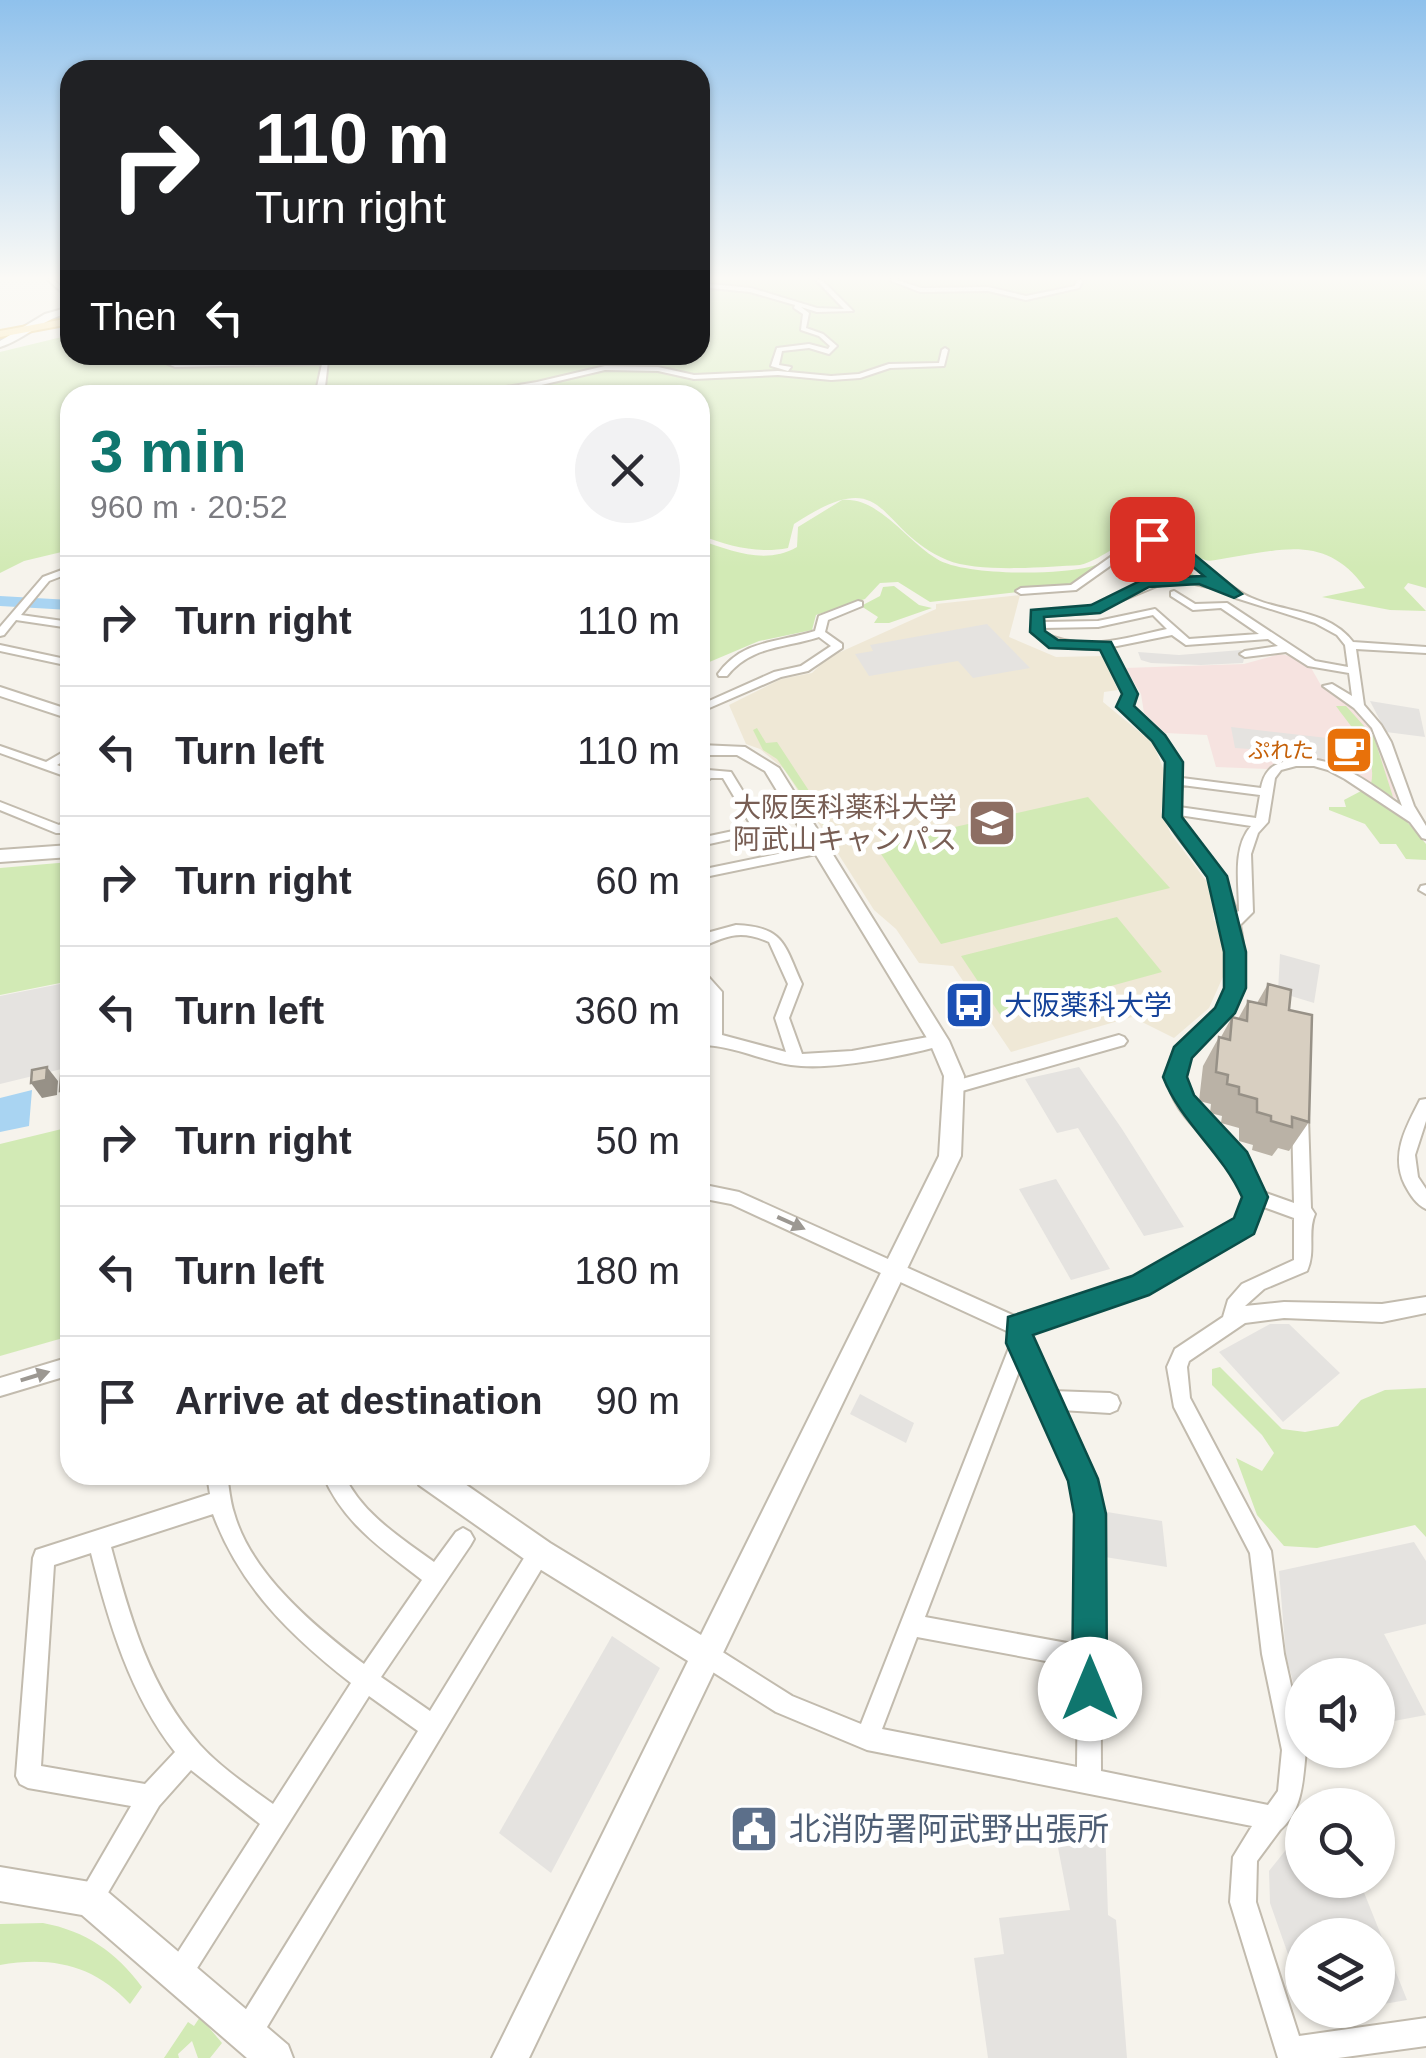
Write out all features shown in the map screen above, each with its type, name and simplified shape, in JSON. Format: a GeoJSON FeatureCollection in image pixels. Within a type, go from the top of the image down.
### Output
{"type":"FeatureCollection","features":[{"type":"Feature","properties":{"kind":"street"},"geometry":{"type":"LineString","coordinates":[[531,385],[571,376]]}},
{"type":"Feature","properties":{"kind":"street"},"geometry":{"type":"LineString","coordinates":[[690,376],[719,376]]}},
{"type":"Feature","properties":{"kind":"street"},"geometry":{"type":"LineString","coordinates":[[824,376],[849,376]]}},
{"type":"Feature","properties":{"kind":"street"},"geometry":{"type":"LineString","coordinates":[[1021,592],[1073,588],[1124,548],[1146,539],[1170,544],[1234,594]]}},
{"type":"Feature","properties":{"kind":"street"},"geometry":{"type":"LineString","coordinates":[[0,633],[46,579],[60,574]]}},
{"type":"Feature","properties":{"kind":"street"},"geometry":{"type":"LineString","coordinates":[[1175,631],[1106,646],[1055,645],[1038,632],[1036,613],[1094,610],[1146,582],[1201,580],[1329,626],[1350,645],[1426,650]]}},
{"type":"Feature","properties":{"kind":"street"},"geometry":{"type":"LineString","coordinates":[[1174,594],[1193,607],[1223,604],[1312,664],[1354,670]]}},
{"type":"Feature","properties":{"kind":"street"},"geometry":{"type":"LineString","coordinates":[[820,633],[823,618],[858,604]]}},
{"type":"Feature","properties":{"kind":"street"},"geometry":{"type":"LineString","coordinates":[[1037,624],[1096,624],[1156,612],[1186,642],[1271,636]]}},
{"type":"Feature","properties":{"kind":"street"},"geometry":{"type":"LineString","coordinates":[[13,617],[60,624]]}},
{"type":"Feature","properties":{"kind":"street"},"geometry":{"type":"LineString","coordinates":[[710,705],[778,674],[800,671],[838,646],[820,633],[762,646],[729,664],[722,674]]}},
{"type":"Feature","properties":{"kind":"street"},"geometry":{"type":"LineString","coordinates":[[1350,645],[1359,706]]}},
{"type":"Feature","properties":{"kind":"street"},"geometry":{"type":"LineString","coordinates":[[867,1738],[1019,1335],[1140,1286],[1244,1226],[1255,1197],[1238,1160],[1184,1101],[1175,1077],[1182,1054],[1217,1024],[1235,988],[1232,925],[1217,876],[1180,831],[1172,810],[1177,782],[1168,750],[1125,707],[1130,694],[1106,646]]}},
{"type":"Feature","properties":{"kind":"street"},"geometry":{"type":"LineString","coordinates":[[0,648],[60,662]]}},
{"type":"Feature","properties":{"kind":"street"},"geometry":{"type":"LineString","coordinates":[[1246,654],[1290,648]]}},
{"type":"Feature","properties":{"kind":"street"},"geometry":{"type":"LineString","coordinates":[[1328,686],[1359,706],[1384,740],[1414,819],[1426,835]]}},
{"type":"Feature","properties":{"kind":"street"},"geometry":{"type":"LineString","coordinates":[[0,691],[60,712]]}},
{"type":"Feature","properties":{"kind":"street"},"geometry":{"type":"LineString","coordinates":[[0,749],[60,770]]}},
{"type":"Feature","properties":{"kind":"street"},"geometry":{"type":"LineString","coordinates":[[510,2058],[618,1844],[705,1654],[950,1156],[956,1087],[939,1041],[763,760],[734,749],[710,750]]}},
{"type":"Feature","properties":{"kind":"street"},"geometry":{"type":"LineString","coordinates":[[49,765],[60,758]]}},
{"type":"Feature","properties":{"kind":"street"},"geometry":{"type":"LineString","coordinates":[[1232,925],[1246,912],[1245,854],[1252,832],[1261,824],[1270,774],[1277,767],[1295,762],[1319,763],[1350,775],[1376,798],[1414,819]]}},
{"type":"Feature","properties":{"kind":"street"},"geometry":{"type":"LineString","coordinates":[[710,775],[715,772],[730,778],[760,829],[710,840]]}},
{"type":"Feature","properties":{"kind":"street"},"geometry":{"type":"LineString","coordinates":[[1177,782],[1267,792]]}},
{"type":"Feature","properties":{"kind":"street"},"geometry":{"type":"LineString","coordinates":[[0,806],[60,830]]}},
{"type":"Feature","properties":{"kind":"street"},"geometry":{"type":"LineString","coordinates":[[1172,810],[1261,824]]}},
{"type":"Feature","properties":{"kind":"street"},"geometry":{"type":"LineString","coordinates":[[740,834],[755,862]]}},
{"type":"Feature","properties":{"kind":"street"},"geometry":{"type":"LineString","coordinates":[[710,872],[821,848]]}},
{"type":"Feature","properties":{"kind":"street"},"geometry":{"type":"LineString","coordinates":[[0,856],[60,852]]}},
{"type":"Feature","properties":{"kind":"street"},"geometry":{"type":"LineString","coordinates":[[710,936],[751,929],[774,939],[795,984],[782,1018],[796,1060]]}},
{"type":"Feature","properties":{"kind":"street"},"geometry":{"type":"LineString","coordinates":[[710,987],[714,992],[710,1018]]}},
{"type":"Feature","properties":{"kind":"street"},"geometry":{"type":"LineString","coordinates":[[710,1039],[796,1060],[826,1060],[939,1041]]}},
{"type":"Feature","properties":{"kind":"street"},"geometry":{"type":"LineString","coordinates":[[956,1087],[1119,1041]]}},
{"type":"Feature","properties":{"kind":"street"},"geometry":{"type":"LineString","coordinates":[[1426,1105],[1408,1138],[1404,1162],[1409,1178],[1426,1202]]}},
{"type":"Feature","properties":{"kind":"street"},"geometry":{"type":"LineString","coordinates":[[1232,1318],[1233,1306],[1257,1282],[1301,1265],[1306,1247],[1306,1214],[1300,1113]]}},
{"type":"Feature","properties":{"kind":"street"},"geometry":{"type":"LineString","coordinates":[[710,1193],[733,1197],[896,1271],[1019,1335],[1083,1479],[1090,1514],[1090,1781]]}},
{"type":"Feature","properties":{"kind":"street"},"geometry":{"type":"LineString","coordinates":[[1255,1197],[1306,1214]]}},
{"type":"Feature","properties":{"kind":"street"},"geometry":{"type":"LineString","coordinates":[[1426,1305],[1382,1313],[1270,1310],[1232,1318],[1182,1355],[1177,1387],[1195,1432],[1260,1551],[1273,1654],[1294,1750],[1290,1795],[1276,1819],[1254,1840],[1242,1878],[1243,1902],[1291,2054],[1426,2032]]}},
{"type":"Feature","properties":{"kind":"street"},"geometry":{"type":"LineString","coordinates":[[0,1387],[60,1369]]}},
{"type":"Feature","properties":{"kind":"street"},"geometry":{"type":"LineString","coordinates":[[1046,1400],[1110,1403]]}},
{"type":"Feature","properties":{"kind":"street"},"geometry":{"type":"LineString","coordinates":[[217,1485],[218,1502],[273,1599],[315,1644],[434,1727]]}},
{"type":"Feature","properties":{"kind":"street"},"geometry":{"type":"LineString","coordinates":[[337,1485],[360,1515],[437,1578]]}},
{"type":"Feature","properties":{"kind":"street"},"geometry":{"type":"LineString","coordinates":[[443,1485],[540,1553],[784,1704],[867,1738],[1276,1819]]}},
{"type":"Feature","properties":{"kind":"street"},"geometry":{"type":"LineString","coordinates":[[150,1798],[28,1776],[44,1558],[218,1502]]}},
{"type":"Feature","properties":{"kind":"street"},"geometry":{"type":"LineString","coordinates":[[99,1540],[130,1648],[190,1753],[276,1822]]}},
{"type":"Feature","properties":{"kind":"street"},"geometry":{"type":"LineString","coordinates":[[178,1975],[366,1680],[463,1540]]}},
{"type":"Feature","properties":{"kind":"street"},"geometry":{"type":"LineString","coordinates":[[246,2035],[540,1553]]}},
{"type":"Feature","properties":{"kind":"street"},"geometry":{"type":"LineString","coordinates":[[911,1625],[1090,1658]]}},
{"type":"Feature","properties":{"kind":"street"},"geometry":{"type":"LineString","coordinates":[[90,1899],[150,1798],[190,1753]]}},
{"type":"Feature","properties":{"kind":"street"},"geometry":{"type":"LineString","coordinates":[[0,1884],[90,1899],[275,2058]]}},
{"type":"Feature","properties":{"kind":"shaded area","name":"大阪医科薬科大学 阿武山キャンパス"},"geometry":{"type":"Polygon","coordinates":[[[1020,595],[1009,637],[1056,657],[1103,656],[1118,690],[1104,692],[1103,702],[1153,743],[1167,778],[1161,812],[1171,834],[1213,890],[1218,912],[1213,913],[1214,921],[1220,922],[1226,970],[1209,1008],[1174,1038],[1132,1017],[1011,1052],[953,966],[919,963],[896,929],[874,910],[784,769],[760,749],[746,744],[729,705],[781,679],[812,673],[827,658],[936,609],[936,604],[1020,595]]]}},
{"type":"Feature","properties":{"kind":"shaded area"},"geometry":{"type":"Polygon","coordinates":[[[987,624],[1030,668],[973,678],[958,661],[869,676],[855,654],[873,651],[870,645],[987,624]]]}},
{"type":"Feature","properties":{"kind":"shaded area"},"geometry":{"type":"Polygon","coordinates":[[[1241,650],[1245,654],[1243,663],[1201,665],[1151,663],[1141,660],[1138,652],[1179,655],[1241,650]]]}},
{"type":"Feature","properties":{"kind":"shaded area"},"geometry":{"type":"Polygon","coordinates":[[[1280,654],[1299,658],[1310,666],[1322,687],[1352,709],[1372,731],[1397,799],[1345,768],[1316,759],[1283,760],[1267,769],[1216,767],[1207,735],[1165,733],[1144,713],[1141,694],[1125,668],[1244,664],[1280,654]]]}},
{"type":"Feature","properties":{"kind":"shaded area"},"geometry":{"type":"Polygon","coordinates":[[[1370,701],[1419,709],[1425,737],[1386,732],[1370,701]]]}},
{"type":"Feature","properties":{"kind":"shaded area"},"geometry":{"type":"Polygon","coordinates":[[[1231,727],[1336,739],[1342,755],[1336,761],[1298,754],[1267,760],[1263,750],[1235,748],[1231,727]]]}},
{"type":"Feature","properties":{"kind":"shaded area"},"geometry":{"type":"Polygon","coordinates":[[[1280,954],[1320,965],[1314,1003],[1278,992],[1280,954]]]}},
{"type":"Feature","properties":{"kind":"shaded area"},"geometry":{"type":"Polygon","coordinates":[[[60,984],[60,1069],[0,1084],[0,996],[60,984]]]}},
{"type":"Feature","properties":{"kind":"shaded area"},"geometry":{"type":"Polygon","coordinates":[[[1079,1067],[1184,1227],[1144,1236],[1078,1128],[1057,1133],[1025,1079],[1079,1067]]]}},
{"type":"Feature","properties":{"kind":"shaded area"},"geometry":{"type":"Polygon","coordinates":[[[1056,1179],[1110,1269],[1071,1280],[1019,1189],[1056,1179]]]}},
{"type":"Feature","properties":{"kind":"shaded area"},"geometry":{"type":"Polygon","coordinates":[[[1270,1324],[1289,1324],[1340,1373],[1283,1422],[1219,1352],[1270,1324]]]}},
{"type":"Feature","properties":{"kind":"shaded area"},"geometry":{"type":"Polygon","coordinates":[[[860,1394],[914,1423],[906,1443],[850,1414],[860,1394]]]}},
{"type":"Feature","properties":{"kind":"shaded area"},"geometry":{"type":"Polygon","coordinates":[[[1101,1511],[1162,1521],[1167,1567],[1105,1557],[1101,1511]]]}},
{"type":"Feature","properties":{"kind":"shaded area"},"geometry":{"type":"Polygon","coordinates":[[[1414,1542],[1426,1561],[1426,1624],[1384,1634],[1426,1715],[1395,1721],[1395,1658],[1287,1658],[1279,1571],[1414,1542]]]}},
{"type":"Feature","properties":{"kind":"shaded area"},"geometry":{"type":"Polygon","coordinates":[[[612,1636],[660,1668],[551,1873],[499,1833],[612,1636]]]}},
{"type":"Feature","properties":{"kind":"shaded area"},"geometry":{"type":"Polygon","coordinates":[[[1051,1811],[1105,1824],[1108,1915],[1116,1920],[1127,2058],[988,2058],[974,1958],[1004,1954],[999,1918],[1070,1910],[1051,1811]]]}},
{"type":"Feature","properties":{"kind":"shaded area"},"geometry":{"type":"Polygon","coordinates":[[[1285,1851],[1285,1898],[1366,1898],[1374,1918],[1285,1918],[1285,1946],[1270,1903],[1269,1871],[1285,1851]]]}},
{"type":"Feature","properties":{"kind":"shaded area"},"geometry":{"type":"Polygon","coordinates":[[[1395,1970],[1407,2000],[1395,2002],[1395,1970]]]}},
{"type":"Feature","properties":{"kind":"green space"},"geometry":{"type":"Polygon","coordinates":[[[0,376],[1426,376],[1426,588],[1408,583],[1404,588],[1426,611],[1390,610],[1322,597],[1365,588],[1336,560],[1304,550],[1268,551],[1207,561],[1172,541],[1149,536],[1131,540],[1080,565],[1012,568],[960,564],[923,547],[879,506],[865,499],[825,506],[794,524],[788,548],[754,549],[722,543],[710,539],[710,385],[60,385],[60,552],[24,561],[0,573],[0,376]]]}},
{"type":"Feature","properties":{"kind":"green space"},"geometry":{"type":"Polygon","coordinates":[[[842,500],[869,505],[937,559],[968,569],[1075,570],[1098,564],[1123,550],[1072,586],[930,602],[898,582],[880,583],[865,599],[816,615],[812,630],[759,641],[710,662],[710,543],[748,554],[773,555],[797,547],[798,527],[842,500]]]}},
{"type":"Feature","properties":{"kind":"green space"},"geometry":{"type":"Polygon","coordinates":[[[1146,542],[1163,547],[1195,576],[1155,578],[1142,557],[1134,554],[1146,542]]]}},
{"type":"Feature","properties":{"kind":"green space"},"geometry":{"type":"Polygon","coordinates":[[[894,586],[919,605],[932,608],[889,623],[874,623],[878,617],[861,606],[880,596],[883,587],[894,586]]]}},
{"type":"Feature","properties":{"kind":"green space"},"geometry":{"type":"Polygon","coordinates":[[[1336,706],[1346,706],[1374,737],[1393,797],[1371,784],[1367,752],[1336,706]]]}},
{"type":"Feature","properties":{"kind":"green space"},"geometry":{"type":"Polygon","coordinates":[[[757,728],[766,743],[777,742],[834,829],[828,832],[777,759],[763,750],[753,730],[757,728]]]}},
{"type":"Feature","properties":{"kind":"green space"},"geometry":{"type":"Polygon","coordinates":[[[1361,791],[1402,816],[1426,844],[1426,860],[1406,859],[1396,844],[1380,844],[1365,824],[1329,810],[1346,807],[1344,800],[1361,791]]]}},
{"type":"Feature","properties":{"kind":"green space"},"geometry":{"type":"Polygon","coordinates":[[[1088,797],[1170,888],[941,944],[875,845],[1088,797]]]}},
{"type":"Feature","properties":{"kind":"green space"},"geometry":{"type":"Polygon","coordinates":[[[60,863],[60,983],[0,995],[0,868],[60,863]]]}},
{"type":"Feature","properties":{"kind":"green space"},"geometry":{"type":"Polygon","coordinates":[[[1117,917],[1162,972],[1001,1016],[961,956],[1117,917]]]}},
{"type":"Feature","properties":{"kind":"green space"},"geometry":{"type":"Polygon","coordinates":[[[60,1129],[60,1339],[0,1356],[0,1144],[60,1129]]]}},
{"type":"Feature","properties":{"kind":"green space"},"geometry":{"type":"Polygon","coordinates":[[[1220,1367],[1282,1429],[1305,1432],[1338,1426],[1361,1400],[1385,1390],[1426,1388],[1426,1537],[1415,1525],[1317,1548],[1284,1546],[1257,1515],[1236,1458],[1262,1471],[1274,1453],[1262,1435],[1212,1385],[1212,1369],[1220,1367]]]}},
{"type":"Feature","properties":{"kind":"green space"},"geometry":{"type":"Polygon","coordinates":[[[43,1923],[73,1931],[122,1963],[142,1987],[130,2004],[102,1980],[71,1966],[37,1962],[0,1965],[0,1924],[43,1923]]]}},
{"type":"Feature","properties":{"kind":"green space"},"geometry":{"type":"Polygon","coordinates":[[[200,2017],[222,2043],[210,2058],[198,2058],[192,2041],[178,2054],[179,2058],[164,2058],[188,2022],[194,2026],[200,2017]]]}},
{"type":"Feature","properties":{"kind":"water"},"geometry":{"type":"Polygon","coordinates":[[[32,1090],[29,1126],[0,1132],[0,1098],[32,1090]]]}},
{"type":"Feature","properties":{"kind":"building"},"geometry":{"type":"Polygon","coordinates":[[[1268,984],[1291,990],[1289,1010],[1312,1015],[1309,1122],[1292,1117],[1292,1127],[1257,1112],[1257,1099],[1239,1094],[1239,1087],[1227,1084],[1228,1075],[1216,1072],[1219,1037],[1230,1040],[1232,1017],[1247,1021],[1248,1001],[1266,1005],[1268,984]]]}},
{"type":"Feature","properties":{"kind":"building"},"geometry":{"type":"Polygon","coordinates":[[[47,1067],[46,1080],[31,1083],[32,1070],[47,1067]]]}},
{"type":"Feature","properties":{"kind":"waterway"},"geometry":{"type":"LineString","coordinates":[[0,601],[60,604]]}},
{"type":"Feature","properties":{"kind":"place","name":"ぷれた"},"geometry":{"type":"Point","coordinates":[1349,750]}},
{"type":"Feature","properties":{"kind":"place","name":"大阪医科薬科大学 阿武山キャンパス"},"geometry":{"type":"Point","coordinates":[992,823]}},
{"type":"Feature","properties":{"kind":"place","name":"大阪薬科大学"},"geometry":{"type":"Point","coordinates":[969,1005]}},
{"type":"Feature","properties":{"kind":"place","name":"北消防署阿武野出張所"},"geometry":{"type":"Point","coordinates":[754,1829]}},
{"type":"Feature","properties":{"kind":"route"},"geometry":{"type":"LineString","coordinates":[[1090,1689],[1090,1514],[1083,1479],[1020,1343],[1018,1327],[1140,1286],[1244,1226],[1255,1197],[1238,1160],[1184,1101],[1175,1077],[1182,1054],[1206,1035],[1224,1013],[1235,988],[1235,952],[1232,925],[1217,876],[1173,817],[1177,782],[1174,762],[1159,738],[1125,707],[1130,694],[1106,646],[1055,645],[1038,632],[1036,613],[1094,610],[1146,582],[1201,580],[1234,594],[1178,548],[1152,539]]}}]}
